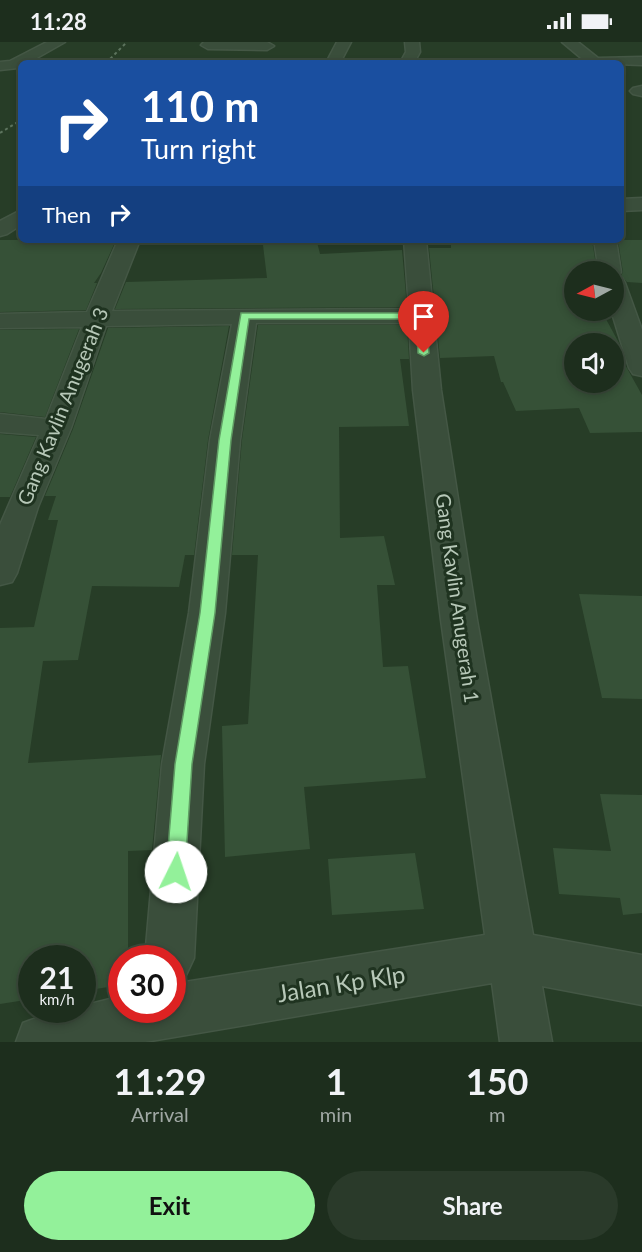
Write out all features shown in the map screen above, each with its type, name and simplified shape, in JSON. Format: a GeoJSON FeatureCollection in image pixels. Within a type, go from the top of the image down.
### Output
{"type":"FeatureCollection","features":[{"type":"Feature","properties":{"kind":"street"},"geometry":{"type":"LineString","coordinates":[[21,60],[58,42]]}},
{"type":"Feature","properties":{"kind":"street"},"geometry":{"type":"LineString","coordinates":[[335,60],[344,42]]}},
{"type":"Feature","properties":{"kind":"street"},"geometry":{"type":"LineString","coordinates":[[409,60],[413,52],[412,42]]}},
{"type":"Feature","properties":{"kind":"street"},"geometry":{"type":"LineString","coordinates":[[569,42],[593,60]]}},
{"type":"Feature","properties":{"kind":"street"},"geometry":{"type":"LineString","coordinates":[[200,60],[208,44],[267,46]]}},
{"type":"Feature","properties":{"kind":"street"},"geometry":{"type":"LineString","coordinates":[[624,61],[642,61]]}},
{"type":"Feature","properties":{"kind":"street"},"geometry":{"type":"LineString","coordinates":[[624,205],[642,204]]}},
{"type":"Feature","properties":{"kind":"street"},"geometry":{"type":"LineString","coordinates":[[0,230],[18,218]]}},
{"type":"Feature","properties":{"kind":"street","name":"Gang Kavlin Anugerah 3"},"geometry":{"type":"LineString","coordinates":[[0,573],[11,507],[57,428],[97,318],[128,243]]}},
{"type":"Feature","properties":{"kind":"street","name":"Gang Kavlin Anugerah 1"},"geometry":{"type":"LineString","coordinates":[[414,243],[427,390],[459,620],[526,1042]]}},
{"type":"Feature","properties":{"kind":"street"},"geometry":{"type":"LineString","coordinates":[[605,243],[608,261]]}},
{"type":"Feature","properties":{"kind":"street"},"geometry":{"type":"LineString","coordinates":[[624,313],[642,368]]}},
{"type":"Feature","properties":{"kind":"street"},"geometry":{"type":"LineString","coordinates":[[171,945],[183,764],[207,613],[225,440],[245,316]]}},
{"type":"Feature","properties":{"kind":"street"},"geometry":{"type":"LineString","coordinates":[[0,321],[245,316],[421,316]]}},
{"type":"Feature","properties":{"kind":"street"},"geometry":{"type":"LineString","coordinates":[[0,423],[57,428]]}},
{"type":"Feature","properties":{"kind":"street","name":"Jalan Kp Klp"},"geometry":{"type":"LineString","coordinates":[[186,1007],[511,955],[642,980]]}},
{"type":"Feature","properties":{"kind":"street","name":"Jalan Kp Klp"},"geometry":{"type":"LineString","coordinates":[[42,1042],[116,1023]]}},
{"type":"Feature","properties":{"kind":"building"},"geometry":{"type":"Polygon","coordinates":[[[0,240],[18,240],[18,243],[115,243],[94,283],[97,283],[86,310],[0,312],[0,240]]]}},
{"type":"Feature","properties":{"kind":"building"},"geometry":{"type":"Polygon","coordinates":[[[624,240],[642,240],[642,283],[627,282],[624,279],[624,261],[621,261],[618,243],[624,243],[624,240]]]}},
{"type":"Feature","properties":{"kind":"building"},"geometry":{"type":"Polygon","coordinates":[[[317,243],[320,254],[402,250],[407,307],[115,309],[126,282],[267,278],[263,245],[317,243]]]}},
{"type":"Feature","properties":{"kind":"building"},"geometry":{"type":"Polygon","coordinates":[[[451,243],[592,243],[595,261],[564,261],[564,321],[607,321],[614,333],[564,333],[564,393],[624,393],[624,363],[642,395],[642,432],[590,433],[579,408],[516,411],[501,382],[494,356],[440,358],[429,248],[451,248],[451,243]]]}},
{"type":"Feature","properties":{"kind":"building"},"geometry":{"type":"Polygon","coordinates":[[[258,325],[407,325],[409,359],[400,359],[409,426],[339,427],[340,538],[384,536],[395,585],[377,585],[383,667],[408,666],[426,778],[304,787],[310,849],[225,857],[222,726],[248,724],[258,555],[232,555],[242,440],[258,325]]]}},
{"type":"Feature","properties":{"kind":"building"},"geometry":{"type":"Polygon","coordinates":[[[229,326],[208,440],[194,555],[185,555],[179,587],[92,586],[78,660],[43,661],[28,763],[161,755],[152,850],[128,851],[128,945],[108,945],[108,987],[96,989],[96,945],[18,945],[18,1001],[0,1004],[0,628],[34,627],[58,520],[48,520],[56,496],[45,496],[73,429],[108,328],[229,326]]]}},
{"type":"Feature","properties":{"kind":"building"},"geometry":{"type":"Polygon","coordinates":[[[79,329],[45,417],[0,412],[0,330],[79,329]]]}},
{"type":"Feature","properties":{"kind":"building"},"geometry":{"type":"Polygon","coordinates":[[[0,434],[36,437],[10,497],[0,497],[0,434]]]}},
{"type":"Feature","properties":{"kind":"building"},"geometry":{"type":"Polygon","coordinates":[[[579,594],[642,596],[642,699],[602,698],[579,594]]]}},
{"type":"Feature","properties":{"kind":"building"},"geometry":{"type":"Polygon","coordinates":[[[600,794],[642,795],[642,913],[623,915],[620,898],[559,894],[553,848],[611,851],[600,794]]]}},
{"type":"Feature","properties":{"kind":"building"},"geometry":{"type":"Polygon","coordinates":[[[415,853],[424,909],[332,915],[328,859],[415,853]]]}},
{"type":"Feature","properties":{"kind":"railway"},"geometry":{"type":"LineString","coordinates":[[109,60],[127,42]]}},
{"type":"Feature","properties":{"kind":"railway"},"geometry":{"type":"LineString","coordinates":[[0,133],[18,122]]}},
{"type":"Feature","properties":{"kind":"route"},"geometry":{"type":"LineString","coordinates":[[176,872],[183,764],[207,613],[225,440],[245,316],[421,316],[424,353]]}}]}
